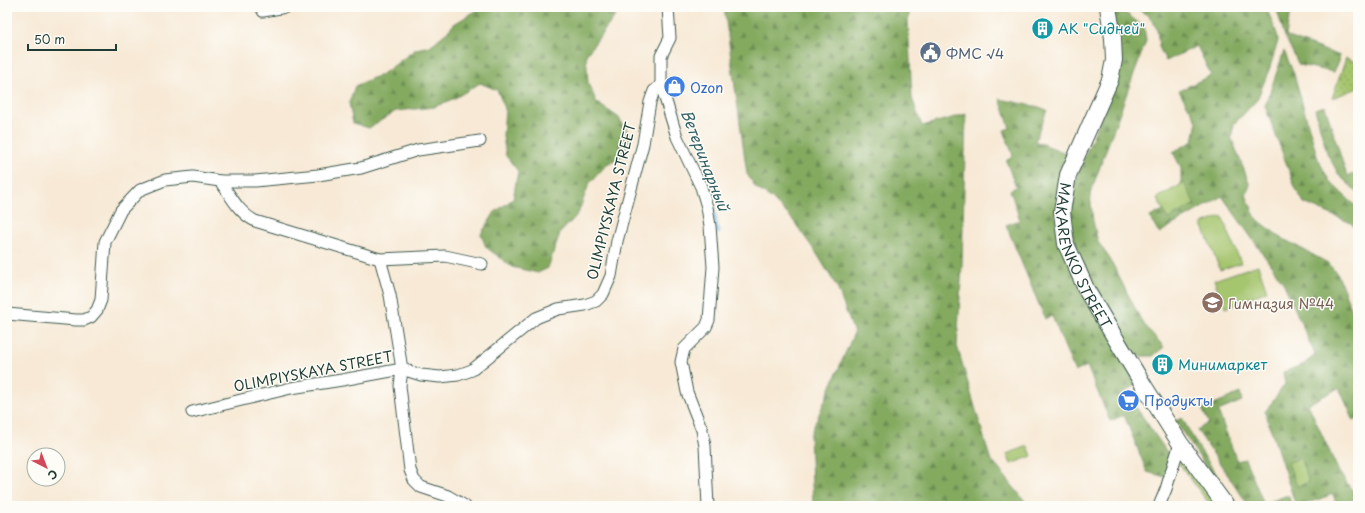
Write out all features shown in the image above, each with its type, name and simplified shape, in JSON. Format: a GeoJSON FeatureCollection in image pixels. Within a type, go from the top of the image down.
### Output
{"type":"FeatureCollection","features":[{"type":"Feature","properties":{"kind":"street"},"geometry":{"type":"LineString","coordinates":[[261,7],[263,11],[286,7]]}},
{"type":"Feature","properties":{"kind":"street"},"geometry":{"type":"LineString","coordinates":[[668,7],[670,38],[661,56],[661,85],[677,137],[701,187],[707,207],[710,226],[712,267],[709,320],[706,327],[684,349],[681,362],[687,392],[702,430],[705,446],[708,506]]}},
{"type":"Feature","properties":{"kind":"street","name":"MAKARENKO STREET"},"geometry":{"type":"LineString","coordinates":[[1108,7],[1113,38],[1114,60],[1110,80],[1068,175],[1062,212],[1066,244],[1087,291],[1148,392],[1180,443],[1226,506]]}},
{"type":"Feature","properties":{"kind":"street","name":"OLIMPIYSKAYA STREET"},"geometry":{"type":"LineString","coordinates":[[192,412],[291,388],[402,369],[421,375],[440,377],[458,376],[472,370],[536,318],[558,309],[585,305],[596,301],[603,294],[611,276],[622,221],[643,144],[650,102],[654,91],[661,85]]}},
{"type":"Feature","properties":{"kind":"street"},"geometry":{"type":"LineString","coordinates":[[7,314],[76,320],[84,320],[91,317],[97,310],[101,300],[105,242],[121,210],[140,190],[165,180],[193,177],[220,181],[255,181],[318,175],[361,168],[418,150],[480,141]]}},
{"type":"Feature","properties":{"kind":"street"},"geometry":{"type":"LineString","coordinates":[[220,181],[240,210],[246,216],[255,221],[380,259],[445,256],[482,264]]}},
{"type":"Feature","properties":{"kind":"street"},"geometry":{"type":"LineString","coordinates":[[380,259],[390,295],[402,369],[400,386],[410,470],[414,480],[421,487],[448,496],[465,506]]}},
{"type":"Feature","properties":{"kind":"street"},"geometry":{"type":"LineString","coordinates":[[1159,506],[1166,489],[1180,443]]}},
{"type":"Feature","properties":{"kind":"green space"},"geometry":{"type":"Polygon","coordinates":[[[482,7],[622,7],[586,55],[588,83],[597,103],[618,117],[631,135],[624,155],[607,164],[589,184],[578,214],[560,233],[548,268],[538,273],[512,267],[486,247],[481,234],[495,212],[513,199],[518,171],[506,156],[503,136],[505,108],[497,90],[480,83],[455,98],[434,107],[396,111],[369,128],[353,123],[349,103],[355,86],[384,73],[416,49],[430,46],[454,24],[482,7]]]}},
{"type":"Feature","properties":{"kind":"green space"},"geometry":{"type":"Polygon","coordinates":[[[724,7],[910,7],[908,21],[912,98],[922,126],[966,114],[962,265],[957,346],[990,458],[1029,506],[813,506],[810,435],[854,333],[837,287],[817,254],[792,219],[771,198],[756,188],[747,174],[724,7]]]}},
{"type":"Feature","properties":{"kind":"green space"},"geometry":{"type":"Polygon","coordinates":[[[1134,7],[1266,7],[1277,34],[1278,41],[1257,100],[1234,124],[1231,137],[1250,185],[1246,195],[1256,218],[1280,237],[1328,263],[1338,275],[1358,326],[1358,419],[1354,421],[1339,388],[1308,404],[1339,472],[1352,490],[1358,493],[1358,506],[1337,506],[1333,494],[1300,506],[1296,506],[1265,412],[1285,384],[1283,372],[1304,364],[1315,355],[1284,284],[1222,196],[1159,233],[1150,217],[1163,210],[1168,219],[1184,184],[1181,185],[1181,168],[1173,152],[1193,141],[1197,121],[1179,91],[1211,75],[1197,46],[1166,61],[1159,47],[1157,29],[1149,16],[1134,7]]]}},
{"type":"Feature","properties":{"kind":"green space"},"geometry":{"type":"Polygon","coordinates":[[[1276,7],[1293,7],[1286,36],[1340,56],[1334,72],[1299,65],[1285,37],[1276,7]]]}},
{"type":"Feature","properties":{"kind":"green space"},"geometry":{"type":"Polygon","coordinates":[[[1115,11],[1127,14],[1144,27],[1146,41],[1090,194],[1093,221],[1098,242],[1110,259],[1142,322],[1164,347],[1153,356],[1133,356],[1093,289],[1073,241],[1069,211],[1076,178],[1116,80],[1115,11]]]}},
{"type":"Feature","properties":{"kind":"green space"},"geometry":{"type":"Polygon","coordinates":[[[1284,51],[1294,74],[1318,159],[1330,182],[1358,208],[1358,232],[1351,223],[1304,203],[1295,187],[1265,106],[1284,51]]]}},
{"type":"Feature","properties":{"kind":"green space"},"geometry":{"type":"Polygon","coordinates":[[[1346,58],[1358,63],[1358,88],[1332,98],[1346,58]]]}},
{"type":"Feature","properties":{"kind":"green space"},"geometry":{"type":"Polygon","coordinates":[[[1000,99],[1047,110],[1035,141],[1071,155],[1055,215],[1136,385],[1119,396],[1126,411],[1136,407],[1171,458],[1165,477],[1147,472],[1124,415],[1110,421],[1087,366],[1075,372],[1052,316],[1045,319],[1006,225],[1020,220],[1010,190],[1016,187],[1006,161],[1013,156],[1004,130],[1010,128],[1000,99]]]}},
{"type":"Feature","properties":{"kind":"green space"},"geometry":{"type":"Polygon","coordinates":[[[1325,106],[1347,176],[1358,173],[1358,193],[1339,175],[1327,153],[1315,109],[1325,106]]]}},
{"type":"Feature","properties":{"kind":"green space"},"geometry":{"type":"Polygon","coordinates":[[[1184,183],[1195,204],[1168,219],[1157,198],[1184,183]]]}},
{"type":"Feature","properties":{"kind":"green space"},"geometry":{"type":"Polygon","coordinates":[[[1222,216],[1241,263],[1220,270],[1202,224],[1222,216]]]}},
{"type":"Feature","properties":{"kind":"green space"},"geometry":{"type":"Polygon","coordinates":[[[1258,265],[1267,291],[1225,308],[1214,280],[1258,265]]]}},
{"type":"Feature","properties":{"kind":"green space"},"geometry":{"type":"Polygon","coordinates":[[[1240,393],[1242,401],[1218,411],[1237,461],[1245,459],[1264,504],[1285,496],[1289,496],[1291,506],[1249,506],[1197,430],[1209,423],[1202,409],[1240,393]]]}},
{"type":"Feature","properties":{"kind":"green space"},"geometry":{"type":"Polygon","coordinates":[[[1182,418],[1199,448],[1237,506],[1232,506],[1175,421],[1182,418]]]}},
{"type":"Feature","properties":{"kind":"green space"},"geometry":{"type":"Polygon","coordinates":[[[1028,446],[1032,456],[1011,464],[1007,454],[1028,446]]]}},
{"type":"Feature","properties":{"kind":"green space"},"geometry":{"type":"Polygon","coordinates":[[[1300,458],[1309,482],[1297,486],[1288,463],[1300,458]]]}},
{"type":"Feature","properties":{"kind":"green space"},"geometry":{"type":"Polygon","coordinates":[[[1181,461],[1217,505],[1211,506],[1179,464],[1181,461]]]}},
{"type":"Feature","properties":{"kind":"waterway","name":"Ветеринарный"},"geometry":{"type":"LineString","coordinates":[[708,193],[713,206],[718,233]]}},
{"type":"Feature","properties":{"kind":"place","name":"АК \"Сидней\""},"geometry":{"type":"Point","coordinates":[1042,28]}},
{"type":"Feature","properties":{"kind":"place","name":"ФМС √4"},"geometry":{"type":"Point","coordinates":[931,53]}},
{"type":"Feature","properties":{"kind":"place","name":"Ozon"},"geometry":{"type":"Point","coordinates":[675,87]}},
{"type":"Feature","properties":{"kind":"place","name":"Гимназия №44"},"geometry":{"type":"Point","coordinates":[1212,303]}},
{"type":"Feature","properties":{"kind":"place","name":"Минимаркет"},"geometry":{"type":"Point","coordinates":[1162,364]}},
{"type":"Feature","properties":{"kind":"place","name":"Продукты"},"geometry":{"type":"Point","coordinates":[1129,400]}}]}
